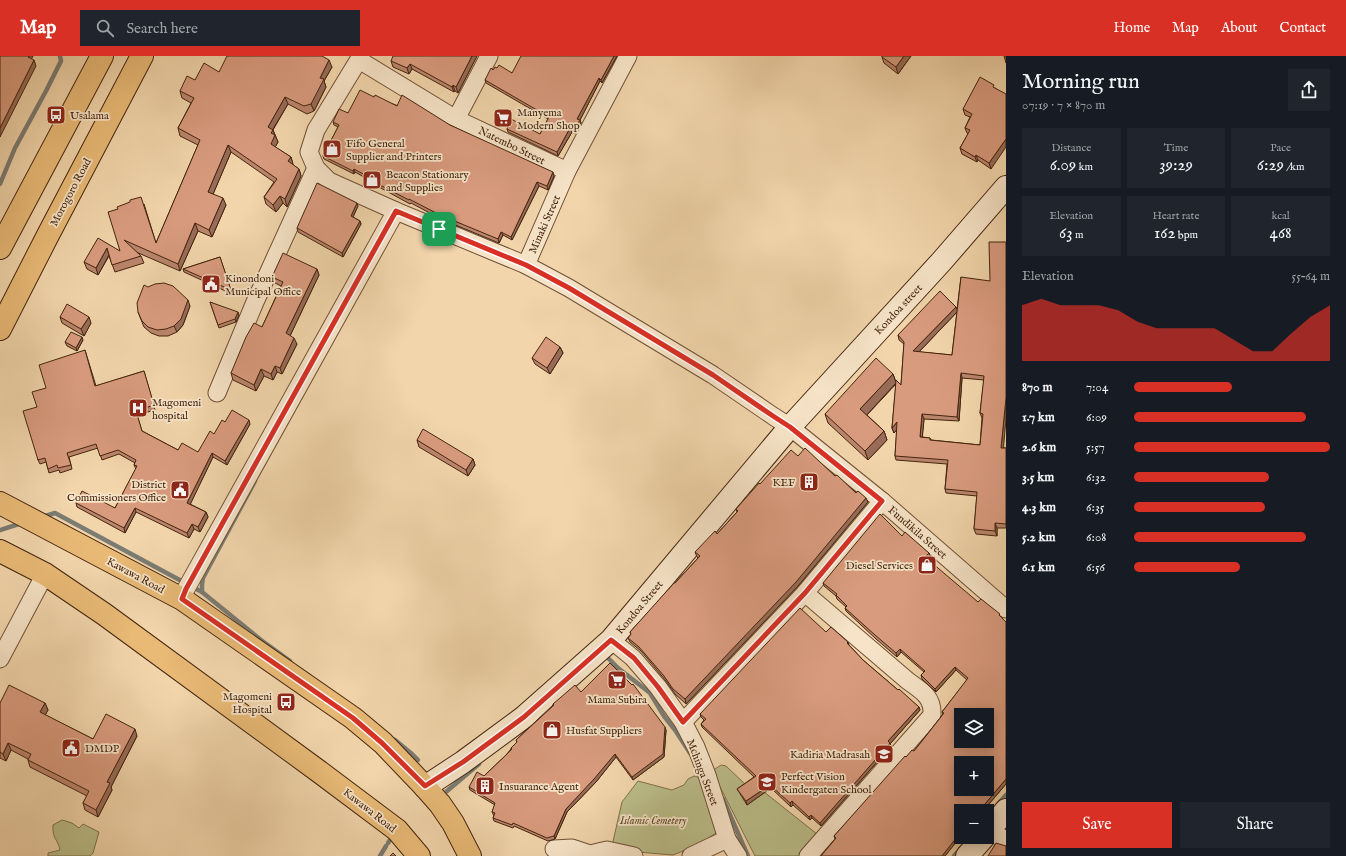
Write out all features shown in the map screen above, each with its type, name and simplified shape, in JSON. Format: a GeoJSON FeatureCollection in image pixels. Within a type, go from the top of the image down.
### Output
{"type":"FeatureCollection","features":[{"type":"Feature","properties":{"kind":"main road"},"geometry":{"type":"LineString","coordinates":[[0,248],[102,56]]}},
{"type":"Feature","properties":{"kind":"main road","name":"Morogoro Road"},"geometry":{"type":"LineString","coordinates":[[0,330],[142,56]]}},
{"type":"Feature","properties":{"kind":"main road","name":"Kawawa Road"},"geometry":{"type":"LineString","coordinates":[[0,503],[182,599],[353,718],[382,743],[425,786],[453,823],[470,856]]}},
{"type":"Feature","properties":{"kind":"main road","name":"Kawawa Road"},"geometry":{"type":"LineString","coordinates":[[0,551],[45,574],[104,614],[397,830],[419,856]]}},
{"type":"Feature","properties":{"kind":"street"},"geometry":{"type":"LineString","coordinates":[[456,118],[489,56]]}},
{"type":"Feature","properties":{"kind":"street","name":"Minaki Street"},"geometry":{"type":"LineString","coordinates":[[360,58],[316,130],[309,152],[316,168],[329,181],[396,211],[526,265],[568,171],[628,56]]}},
{"type":"Feature","properties":{"kind":"street","name":"Natembo Street"},"geometry":{"type":"LineString","coordinates":[[360,58],[456,118],[568,171]]}},
{"type":"Feature","properties":{"kind":"street"},"geometry":{"type":"LineString","coordinates":[[217,393],[255,302],[316,168]]}},
{"type":"Feature","properties":{"kind":"street","name":"Kondoa street"},"geometry":{"type":"LineString","coordinates":[[789,428],[941,262],[1006,187]]}},
{"type":"Feature","properties":{"kind":"street"},"geometry":{"type":"LineString","coordinates":[[182,599],[201,562],[396,211]]}},
{"type":"Feature","properties":{"kind":"street","name":"Fundikila Street"},"geometry":{"type":"LineString","coordinates":[[526,265],[569,288],[713,375],[773,416],[882,501],[1006,609]]}},
{"type":"Feature","properties":{"kind":"street","name":"Kondoa Street"},"geometry":{"type":"LineString","coordinates":[[425,786],[463,762],[524,717],[611,640],[789,428]]}},
{"type":"Feature","properties":{"kind":"street"},"geometry":{"type":"LineString","coordinates":[[683,722],[805,593],[882,501]]}},
{"type":"Feature","properties":{"kind":"street"},"geometry":{"type":"LineString","coordinates":[[0,659],[45,574]]}},
{"type":"Feature","properties":{"kind":"street"},"geometry":{"type":"LineString","coordinates":[[805,593],[924,693],[932,706],[932,715],[808,856]]}},
{"type":"Feature","properties":{"kind":"street","name":"Mchinga Street"},"geometry":{"type":"LineString","coordinates":[[611,640],[634,658],[658,687],[683,722],[696,747],[707,775],[727,839],[738,856]]}},
{"type":"Feature","properties":{"kind":"street"},"geometry":{"type":"LineString","coordinates":[[994,830],[1006,810]]}},
{"type":"Feature","properties":{"kind":"street"},"geometry":{"type":"LineString","coordinates":[[691,856],[727,839]]}},
{"type":"Feature","properties":{"kind":"street"},"geometry":{"type":"LineString","coordinates":[[967,856],[981,844]]}},
{"type":"Feature","properties":{"kind":"street"},"geometry":{"type":"LineString","coordinates":[[554,849],[572,848],[590,854],[607,850],[634,856]]}},
{"type":"Feature","properties":{"kind":"green space"},"geometry":{"type":"Polygon","coordinates":[[[721,765],[726,766],[747,786],[759,788],[817,834],[801,856],[755,856],[712,771],[721,765]]]}},
{"type":"Feature","properties":{"kind":"green space","name":"Islamic Cemetery"},"geometry":{"type":"Polygon","coordinates":[[[694,776],[701,778],[722,829],[698,845],[673,855],[638,852],[625,845],[617,847],[612,846],[622,802],[638,781],[672,790],[684,785],[688,779],[694,776]]]}},
{"type":"Feature","properties":{"kind":"green space"},"geometry":{"type":"Polygon","coordinates":[[[62,820],[72,823],[79,828],[83,824],[99,832],[93,853],[90,856],[48,856],[48,853],[60,850],[53,833],[53,825],[62,820]]]}},
{"type":"Feature","properties":{"kind":"building"},"geometry":{"type":"Polygon","coordinates":[[[0,56],[29,56],[28,57],[34,60],[0,128],[0,56]]]}},
{"type":"Feature","properties":{"kind":"building"},"geometry":{"type":"Polygon","coordinates":[[[227,56],[322,56],[329,60],[320,78],[324,79],[311,104],[304,106],[285,97],[268,127],[273,130],[271,133],[275,135],[271,144],[291,157],[288,161],[299,169],[285,199],[280,196],[273,205],[264,197],[277,179],[228,145],[208,192],[223,198],[209,230],[195,223],[178,264],[124,240],[141,256],[112,265],[107,248],[96,268],[84,262],[98,238],[120,251],[108,212],[118,209],[117,207],[130,202],[130,200],[141,197],[156,243],[200,140],[178,128],[194,98],[180,91],[187,76],[195,80],[204,63],[219,72],[227,56]]]}},
{"type":"Feature","properties":{"kind":"building"},"geometry":{"type":"Polygon","coordinates":[[[393,56],[472,56],[456,87],[453,85],[452,87],[410,64],[407,68],[391,61],[393,56]]]}},
{"type":"Feature","properties":{"kind":"building"},"geometry":{"type":"Polygon","coordinates":[[[521,56],[614,56],[601,80],[599,78],[577,119],[580,120],[574,130],[570,128],[557,152],[507,129],[511,119],[540,134],[549,117],[485,80],[491,68],[493,70],[499,65],[512,73],[521,56]]]}},
{"type":"Feature","properties":{"kind":"building"},"geometry":{"type":"Polygon","coordinates":[[[882,56],[904,56],[896,67],[882,56]]]}},
{"type":"Feature","properties":{"kind":"building"},"geometry":{"type":"Polygon","coordinates":[[[980,77],[994,85],[993,87],[1006,94],[1006,139],[989,163],[960,148],[970,130],[965,128],[972,114],[963,109],[980,77]]]}},
{"type":"Feature","properties":{"kind":"building"},"geometry":{"type":"Polygon","coordinates":[[[360,90],[374,97],[375,95],[397,106],[402,95],[450,125],[553,172],[547,186],[537,182],[511,237],[501,232],[498,239],[440,215],[378,184],[378,182],[354,169],[353,171],[323,156],[339,125],[333,122],[339,109],[348,113],[360,90]]]}},
{"type":"Feature","properties":{"kind":"building"},"geometry":{"type":"Polygon","coordinates":[[[317,183],[357,203],[351,216],[360,221],[342,253],[297,228],[317,183]]]}},
{"type":"Feature","properties":{"kind":"building"},"geometry":{"type":"Polygon","coordinates":[[[989,242],[1006,242],[1006,398],[1001,448],[1006,448],[1006,524],[995,523],[995,531],[974,529],[977,492],[945,489],[948,460],[895,456],[897,422],[892,428],[896,380],[901,385],[904,342],[898,335],[940,291],[956,307],[913,351],[952,355],[961,277],[990,281],[989,242]],[[961,373],[957,417],[922,414],[920,437],[930,438],[930,440],[980,445],[983,414],[980,413],[984,376],[961,373]]]}},
{"type":"Feature","properties":{"kind":"building"},"geometry":{"type":"Polygon","coordinates":[[[283,253],[317,269],[286,333],[294,338],[280,368],[275,366],[271,374],[261,369],[254,385],[231,373],[246,337],[254,323],[262,327],[283,282],[272,277],[283,253]]]}},
{"type":"Feature","properties":{"kind":"building"},"geometry":{"type":"Polygon","coordinates":[[[220,257],[231,290],[183,269],[220,257]]]}},
{"type":"Feature","properties":{"kind":"building"},"geometry":{"type":"Polygon","coordinates":[[[164,283],[173,286],[188,300],[181,319],[174,326],[157,330],[148,327],[142,321],[138,312],[137,303],[144,285],[148,287],[155,284],[164,283]]]}},
{"type":"Feature","properties":{"kind":"building"},"geometry":{"type":"Polygon","coordinates":[[[210,302],[238,312],[235,319],[218,325],[210,302]]]}},
{"type":"Feature","properties":{"kind":"building"},"geometry":{"type":"Polygon","coordinates":[[[67,304],[89,317],[81,329],[60,317],[67,304]]]}},
{"type":"Feature","properties":{"kind":"building"},"geometry":{"type":"Polygon","coordinates":[[[71,332],[82,337],[76,348],[65,342],[71,332]]]}},
{"type":"Feature","properties":{"kind":"building"},"geometry":{"type":"Polygon","coordinates":[[[546,337],[560,347],[547,368],[532,358],[546,337]]]}},
{"type":"Feature","properties":{"kind":"building"},"geometry":{"type":"Polygon","coordinates":[[[85,350],[95,386],[144,371],[154,405],[136,411],[142,431],[178,450],[182,443],[198,452],[210,431],[214,434],[222,420],[225,422],[232,410],[249,420],[225,461],[212,453],[187,503],[206,512],[198,527],[192,524],[187,533],[135,508],[124,528],[76,503],[82,491],[115,508],[137,466],[134,465],[136,460],[118,450],[100,456],[96,444],[67,453],[71,465],[58,468],[57,465],[48,469],[45,458],[38,460],[23,411],[37,407],[32,392],[46,388],[39,365],[85,350]]]}},
{"type":"Feature","properties":{"kind":"building"},"geometry":{"type":"Polygon","coordinates":[[[876,358],[893,374],[860,409],[884,431],[865,451],[825,414],[876,358]]]}},
{"type":"Feature","properties":{"kind":"building"},"geometry":{"type":"Polygon","coordinates":[[[423,429],[473,459],[466,470],[417,440],[423,429]]]}},
{"type":"Feature","properties":{"kind":"building"},"geometry":{"type":"Polygon","coordinates":[[[805,448],[835,476],[837,475],[856,493],[858,491],[866,498],[796,582],[685,699],[673,689],[639,647],[628,638],[631,634],[630,632],[700,556],[695,552],[715,531],[717,534],[738,511],[736,509],[759,483],[760,484],[791,450],[798,456],[805,448]]]}},
{"type":"Feature","properties":{"kind":"building"},"geometry":{"type":"Polygon","coordinates":[[[880,514],[902,536],[905,532],[929,553],[925,557],[978,602],[981,599],[1000,614],[999,615],[1006,622],[1006,779],[994,793],[994,756],[954,756],[954,796],[992,796],[985,804],[954,804],[954,841],[942,856],[821,856],[836,838],[834,836],[905,756],[906,757],[912,750],[914,751],[944,713],[942,712],[968,678],[955,667],[935,689],[921,675],[925,671],[900,649],[896,653],[875,635],[845,608],[847,606],[836,595],[837,594],[823,583],[880,514]]]}},
{"type":"Feature","properties":{"kind":"building"},"geometry":{"type":"Polygon","coordinates":[[[800,608],[826,632],[831,627],[848,642],[847,643],[863,660],[919,707],[888,741],[890,743],[820,823],[811,815],[809,817],[792,801],[790,803],[770,785],[746,801],[737,789],[756,776],[701,724],[706,719],[700,714],[800,608]]]}},
{"type":"Feature","properties":{"kind":"building"},"geometry":{"type":"Polygon","coordinates":[[[610,663],[632,685],[633,684],[665,727],[663,754],[632,777],[615,754],[566,809],[554,836],[547,838],[513,823],[512,825],[493,818],[495,813],[492,812],[495,803],[469,787],[477,772],[484,776],[512,749],[511,748],[517,742],[516,740],[554,705],[553,704],[575,685],[581,692],[610,663]]]}},
{"type":"Feature","properties":{"kind":"building"},"geometry":{"type":"Polygon","coordinates":[[[9,685],[45,703],[40,712],[93,739],[106,714],[135,729],[107,782],[110,783],[96,810],[83,803],[89,791],[28,760],[31,754],[8,743],[3,754],[0,752],[0,703],[9,685]]]}},
{"type":"Feature","properties":{"kind":"building"},"geometry":{"type":"Polygon","coordinates":[[[996,843],[1006,846],[1006,856],[988,856],[996,843]]]}},
{"type":"Feature","properties":{"kind":"waterway"},"geometry":{"type":"LineString","coordinates":[[0,184],[15,148],[61,61],[60,56]]}},
{"type":"Feature","properties":{"kind":"waterway"},"geometry":{"type":"LineString","coordinates":[[202,592],[203,578],[255,481]]}},
{"type":"Feature","properties":{"kind":"waterway"},"geometry":{"type":"LineString","coordinates":[[42,517],[55,513],[202,592],[261,640],[290,661]]}},
{"type":"Feature","properties":{"kind":"waterway"},"geometry":{"type":"LineString","coordinates":[[0,530],[22,523]]}},
{"type":"Feature","properties":{"kind":"waterway"},"geometry":{"type":"LineString","coordinates":[[604,654],[618,668],[650,693],[690,753]]}},
{"type":"Feature","properties":{"kind":"waterway"},"geometry":{"type":"LineString","coordinates":[[395,740],[418,760]]}},
{"type":"Feature","properties":{"kind":"waterway"},"geometry":{"type":"LineString","coordinates":[[447,791],[479,764]]}},
{"type":"Feature","properties":{"kind":"waterway"},"geometry":{"type":"LineString","coordinates":[[998,804],[1006,795]]}},
{"type":"Feature","properties":{"kind":"waterway"},"geometry":{"type":"LineString","coordinates":[[723,799],[748,856]]}},
{"type":"Feature","properties":{"kind":"waterway"},"geometry":{"type":"LineString","coordinates":[[388,843],[393,835]]}},
{"type":"Feature","properties":{"kind":"waterway"},"geometry":{"type":"LineString","coordinates":[[380,856],[386,846]]}},
{"type":"Feature","properties":{"kind":"waterway"},"geometry":{"type":"LineString","coordinates":[[954,856],[961,848]]}},
{"type":"Feature","properties":{"kind":"place","name":"Usalama"},"geometry":{"type":"Point","coordinates":[56,115]}},
{"type":"Feature","properties":{"kind":"place","name":"Manyema Modern Shop"},"geometry":{"type":"Point","coordinates":[503,118]}},
{"type":"Feature","properties":{"kind":"place","name":"Fifo General Supplier and Printers"},"geometry":{"type":"Point","coordinates":[332,149]}},
{"type":"Feature","properties":{"kind":"place","name":"Beacon Stationary and Supplies"},"geometry":{"type":"Point","coordinates":[372,180]}},
{"type":"Feature","properties":{"kind":"place","name":"Kinondoni Municipal Office"},"geometry":{"type":"Point","coordinates":[211,284]}},
{"type":"Feature","properties":{"kind":"place","name":"Magomeni hospital"},"geometry":{"type":"Point","coordinates":[138,408]}},
{"type":"Feature","properties":{"kind":"place","name":"KEF"},"geometry":{"type":"Point","coordinates":[809,482]}},
{"type":"Feature","properties":{"kind":"place","name":"District Commissioners Office"},"geometry":{"type":"Point","coordinates":[180,490]}},
{"type":"Feature","properties":{"kind":"place","name":"Diesel Services"},"geometry":{"type":"Point","coordinates":[927,565]}},
{"type":"Feature","properties":{"kind":"place","name":"Mama Subira"},"geometry":{"type":"Point","coordinates":[617,680]}},
{"type":"Feature","properties":{"kind":"place","name":"Magomeni Hospital"},"geometry":{"type":"Point","coordinates":[286,702]}},
{"type":"Feature","properties":{"kind":"place","name":"Husfat Suppliers"},"geometry":{"type":"Point","coordinates":[552,730]}},
{"type":"Feature","properties":{"kind":"place","name":"DMDP"},"geometry":{"type":"Point","coordinates":[71,748]}},
{"type":"Feature","properties":{"kind":"place","name":"Kadiria Madrasah"},"geometry":{"type":"Point","coordinates":[884,754]}},
{"type":"Feature","properties":{"kind":"place","name":"Perfect Vision Kindergaten School"},"geometry":{"type":"Point","coordinates":[767,782]}},
{"type":"Feature","properties":{"kind":"place","name":"Insuarance Agent"},"geometry":{"type":"Point","coordinates":[485,786]}},
{"type":"Feature","properties":{"kind":"route"},"geometry":{"type":"LineString","coordinates":[[396,211],[439,229],[526,265],[569,288],[713,375],[790,427],[882,501],[805,593],[683,722],[658,687],[634,658],[611,640],[502,735],[425,786],[382,743],[353,718],[182,599],[186,589],[284,411],[396,211]]}}]}
